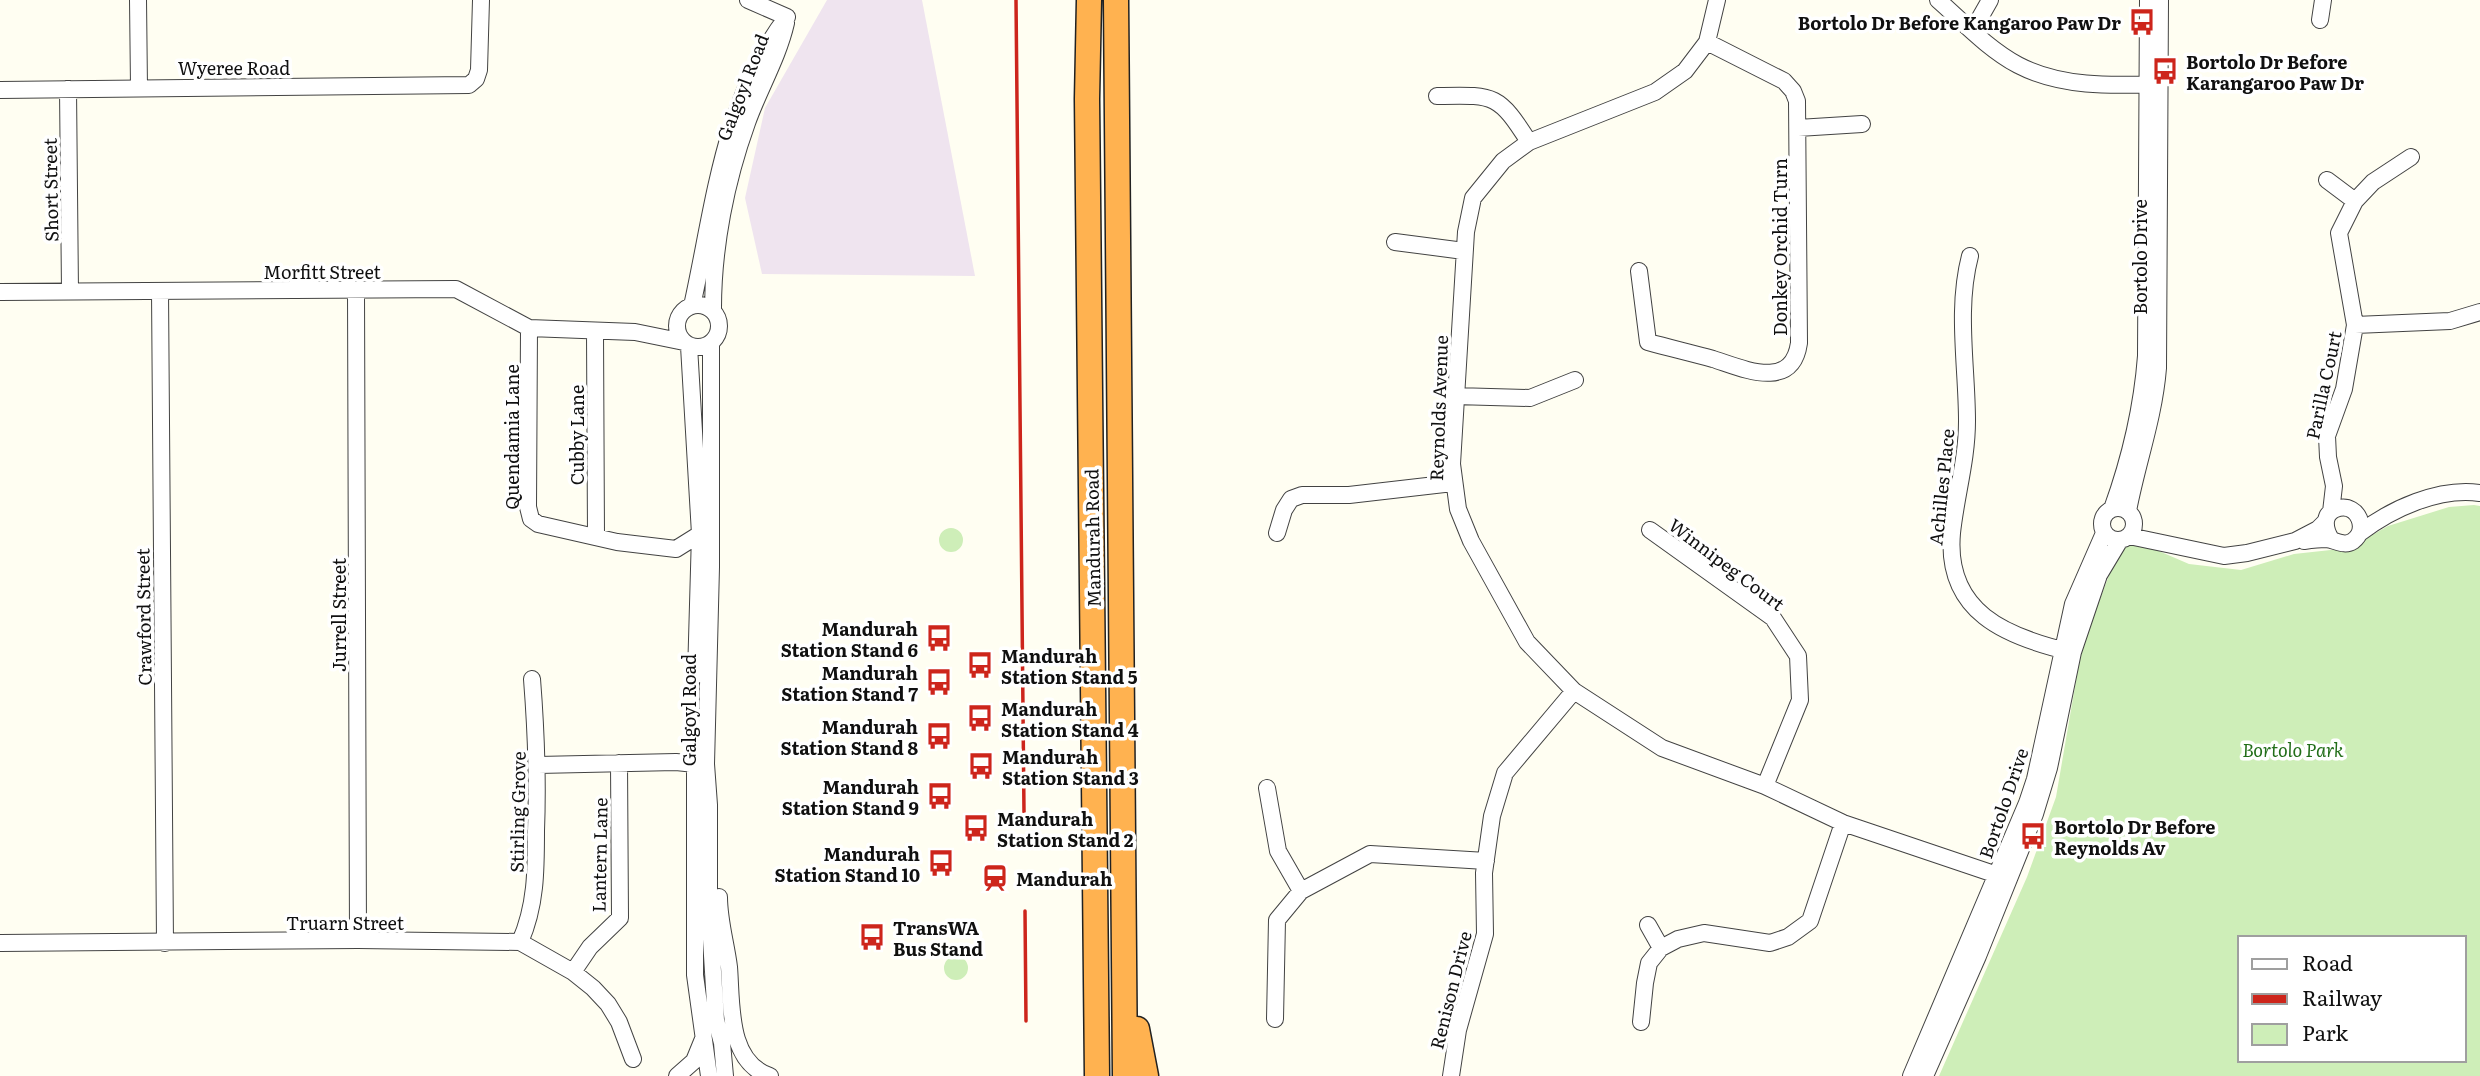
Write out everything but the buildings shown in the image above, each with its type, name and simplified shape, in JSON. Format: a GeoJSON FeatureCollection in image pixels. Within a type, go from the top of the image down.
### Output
{"type":"FeatureCollection","features":[{"type":"Feature","properties":{"kind":"highway","name":"Mandurah Road"},"geometry":{"type":"LineString","coordinates":[[1089,0],[1097,1076]]}},
{"type":"Feature","properties":{"kind":"highway","name":"Mandurah Road"},"geometry":{"type":"LineString","coordinates":[[1116,0],[1125,1076]]}},
{"type":"Feature","properties":{"kind":"highway"},"geometry":{"type":"LineString","coordinates":[[1123,949],[1137,1005],[1137,1030],[1146,1076]]}},
{"type":"Feature","properties":{"kind":"highway"},"geometry":{"type":"LineString","coordinates":[[1081,1076],[1092,1064],[1097,1040]]}},
{"type":"Feature","properties":{"kind":"street"},"geometry":{"type":"LineString","coordinates":[[138,0],[139,87]]}},
{"type":"Feature","properties":{"kind":"street","name":"Wyeree Road"},"geometry":{"type":"LineString","coordinates":[[0,90],[469,85],[476,79],[479,70],[481,0]]}},
{"type":"Feature","properties":{"kind":"street","name":"Galgoyl Road"},"geometry":{"type":"LineString","coordinates":[[692,306],[721,192],[730,176],[747,122],[781,46],[788,17],[748,0]]}},
{"type":"Feature","properties":{"kind":"street","name":"Reynolds Avenue"},"geometry":{"type":"LineString","coordinates":[[1717,0],[1707,42],[1685,71],[1655,92],[1529,142],[1503,161],[1473,198],[1464,251],[1455,396],[1453,483],[1462,524],[1527,642],[1574,691],[1662,748],[1765,786],[1843,822],[2004,877]]}},
{"type":"Feature","properties":{"kind":"street"},"geometry":{"type":"LineString","coordinates":[[1938,0],[1995,50],[2019,65],[2053,78],[2091,84],[2153,84]]}},
{"type":"Feature","properties":{"kind":"street"},"geometry":{"type":"LineString","coordinates":[[1973,30],[1990,0]]}},
{"type":"Feature","properties":{"kind":"street","name":"Bortolo Drive"},"geometry":{"type":"LineString","coordinates":[[2068,651],[2099,575],[2125,523],[2151,419],[2158,368],[2153,84],[2148,0]]}},
{"type":"Feature","properties":{"kind":"street","name":"Bortolo Drive"},"geometry":{"type":"LineString","coordinates":[[2153,84],[2160,0]]}},
{"type":"Feature","properties":{"kind":"street"},"geometry":{"type":"LineString","coordinates":[[2320,20],[2323,0]]}},
{"type":"Feature","properties":{"kind":"street","name":"Donkey Orchid Turn"},"geometry":{"type":"LineString","coordinates":[[1639,271],[1648,342],[1745,370],[1765,373],[1776,373],[1793,361],[1799,343],[1797,101],[1793,90],[1784,81],[1707,42]]}},
{"type":"Feature","properties":{"kind":"street","name":"Short Street"},"geometry":{"type":"LineString","coordinates":[[68,89],[70,292]]}},
{"type":"Feature","properties":{"kind":"street"},"geometry":{"type":"LineString","coordinates":[[1437,96],[1482,96],[1494,100],[1506,108],[1529,142]]}},
{"type":"Feature","properties":{"kind":"street"},"geometry":{"type":"LineString","coordinates":[[1798,128],[1862,124]]}},
{"type":"Feature","properties":{"kind":"street","name":"Parilla Court"},"geometry":{"type":"LineString","coordinates":[[2328,517],[2334,486],[2328,457],[2328,436],[2344,389],[2356,325],[2339,233],[2355,201],[2373,182],[2411,157]]}},
{"type":"Feature","properties":{"kind":"street"},"geometry":{"type":"LineString","coordinates":[[2327,180],[2355,201]]}},
{"type":"Feature","properties":{"kind":"street","name":"Galgoyl Road"},"geometry":{"type":"LineString","coordinates":[[713,309],[713,276],[721,192]]}},
{"type":"Feature","properties":{"kind":"street"},"geometry":{"type":"LineString","coordinates":[[1395,242],[1464,251]]}},
{"type":"Feature","properties":{"kind":"street","name":"Achilles Place"},"geometry":{"type":"LineString","coordinates":[[1970,256],[1964,288],[1967,440],[1952,530],[1954,566],[1966,595],[1991,622],[2022,639],[2068,651]]}},
{"type":"Feature","properties":{"kind":"street","name":"Morfitt Street"},"geometry":{"type":"LineString","coordinates":[[0,292],[456,289],[529,328],[635,332],[686,344]]}},
{"type":"Feature","properties":{"kind":"street","name":"Jurrell Street"},"geometry":{"type":"LineString","coordinates":[[356,290],[359,940]]}},
{"type":"Feature","properties":{"kind":"street","name":"Crawford Street"},"geometry":{"type":"LineString","coordinates":[[160,291],[165,943]]}},
{"type":"Feature","properties":{"kind":"street"},"geometry":{"type":"LineString","coordinates":[[702,305],[713,309],[719,321],[716,337],[703,347],[686,344],[677,330],[677,322],[685,309],[692,306],[702,305]]}},
{"type":"Feature","properties":{"kind":"street"},"geometry":{"type":"LineString","coordinates":[[2356,325],[2450,321],[2480,312]]}},
{"type":"Feature","properties":{"kind":"street","name":"Morfitt Street"},"geometry":{"type":"LineString","coordinates":[[635,332],[677,322]]}},
{"type":"Feature","properties":{"kind":"street","name":"Quendamia Lane"},"geometry":{"type":"LineString","coordinates":[[529,328],[528,507],[531,519],[538,524],[617,542],[680,549]]}},
{"type":"Feature","properties":{"kind":"street","name":"Cubby Lane"},"geometry":{"type":"LineString","coordinates":[[595,332],[596,537]]}},
{"type":"Feature","properties":{"kind":"street","name":"Galgoyl Road"},"geometry":{"type":"LineString","coordinates":[[686,344],[700,534],[694,949],[697,1001],[704,1031],[709,1076]]}},
{"type":"Feature","properties":{"kind":"street","name":"Galgoyl Road"},"geometry":{"type":"LineString","coordinates":[[710,344],[711,567],[706,764],[712,975],[725,1076]]}},
{"type":"Feature","properties":{"kind":"street"},"geometry":{"type":"LineString","coordinates":[[1455,396],[1530,398],[1575,380]]}},
{"type":"Feature","properties":{"kind":"street"},"geometry":{"type":"LineString","coordinates":[[1277,533],[1284,510],[1291,499],[1302,495],[1349,495],[1453,483]]}},
{"type":"Feature","properties":{"kind":"street","name":"Parilla Court"},"geometry":{"type":"LineString","coordinates":[[2334,486],[2354,511]]}},
{"type":"Feature","properties":{"kind":"street"},"geometry":{"type":"LineString","coordinates":[[2104,533],[2111,539],[2125,523],[2193,549],[2224,556],[2295,541],[2331,539],[2345,544],[2353,541],[2360,533],[2391,512],[2455,493],[2480,493]]}},
{"type":"Feature","properties":{"kind":"street"},"geometry":{"type":"LineString","coordinates":[[2295,541],[2318,528],[2339,508],[2391,512]]}},
{"type":"Feature","properties":{"kind":"street"},"geometry":{"type":"LineString","coordinates":[[2354,511],[2361,523],[2360,533]]}},
{"type":"Feature","properties":{"kind":"street"},"geometry":{"type":"LineString","coordinates":[[2328,517],[2326,531],[2331,539]]}},
{"type":"Feature","properties":{"kind":"street","name":"Bortolo Drive"},"geometry":{"type":"LineString","coordinates":[[1925,1076],[2004,877],[2035,779],[2068,651],[2074,604],[2104,533],[2102,519],[2125,523]]}},
{"type":"Feature","properties":{"kind":"street","name":"Winnipeg Court"},"geometry":{"type":"LineString","coordinates":[[1650,530],[1773,618],[1798,656],[1800,700],[1765,786]]}},
{"type":"Feature","properties":{"kind":"street"},"geometry":{"type":"LineString","coordinates":[[698,564],[680,549],[700,534]]}},
{"type":"Feature","properties":{"kind":"street","name":"Stirling Grove"},"geometry":{"type":"LineString","coordinates":[[520,942],[530,920],[535,894],[538,765],[532,679]]}},
{"type":"Feature","properties":{"kind":"street","name":"Renison Drive"},"geometry":{"type":"LineString","coordinates":[[1452,1075],[1458,1030],[1485,934],[1486,861],[1492,816],[1505,773],[1574,691]]}},
{"type":"Feature","properties":{"kind":"street"},"geometry":{"type":"LineString","coordinates":[[538,765],[676,762],[695,764]]}},
{"type":"Feature","properties":{"kind":"street","name":"Lantern Lane"},"geometry":{"type":"LineString","coordinates":[[573,972],[590,947],[620,918],[619,764]]}},
{"type":"Feature","properties":{"kind":"street"},"geometry":{"type":"LineString","coordinates":[[1267,788],[1278,851],[1301,891]]}},
{"type":"Feature","properties":{"kind":"street"},"geometry":{"type":"LineString","coordinates":[[709,804],[718,854],[719,911],[729,967],[734,1030],[751,1064],[770,1076]]}},
{"type":"Feature","properties":{"kind":"street"},"geometry":{"type":"LineString","coordinates":[[1641,1022],[1649,963],[1661,948],[1678,939],[1704,933],[1770,943],[1788,937],[1810,921],[1843,822]]}},
{"type":"Feature","properties":{"kind":"street"},"geometry":{"type":"LineString","coordinates":[[1275,1019],[1277,920],[1301,891],[1370,854],[1486,861]]}},
{"type":"Feature","properties":{"kind":"street","name":"Bortolo Drive"},"geometry":{"type":"LineString","coordinates":[[1911,1076],[2004,877]]}},
{"type":"Feature","properties":{"kind":"street"},"geometry":{"type":"LineString","coordinates":[[1648,925],[1661,948]]}},
{"type":"Feature","properties":{"kind":"street","name":"Truarn Street"},"geometry":{"type":"LineString","coordinates":[[0,943],[359,940],[520,942],[573,972],[608,1004],[619,1022],[633,1059]]}},
{"type":"Feature","properties":{"kind":"street"},"geometry":{"type":"LineString","coordinates":[[677,1076],[688,1068],[699,1053],[704,1031]]}},
{"type":"Feature","properties":{"kind":"shaded area"},"geometry":{"type":"Polygon","coordinates":[[[827,0],[922,0],[975,276],[762,274],[745,198],[765,108],[827,0]]]}},
{"type":"Feature","properties":{"kind":"green space","name":"Bortolo Park"},"geometry":{"type":"Polygon","coordinates":[[[2480,506],[2480,1076],[1939,1076],[2027,877],[2056,797],[2082,646],[2124,536],[2189,564],[2241,570],[2294,554],[2349,548],[2388,526],[2449,507],[2480,506]]]}},
{"type":"Feature","properties":{"kind":"green space"},"geometry":{"type":"Polygon","coordinates":[[[951,528],[959,532],[963,540],[959,548],[951,552],[943,548],[939,540],[943,532],[951,528]]]}},
{"type":"Feature","properties":{"kind":"green space"},"geometry":{"type":"Polygon","coordinates":[[[956,956],[967,963],[968,968],[961,979],[956,980],[945,973],[944,968],[951,957],[956,956]]]}},
{"type":"Feature","properties":{"kind":"railway"},"geometry":{"type":"LineString","coordinates":[[1016,0],[1024,812]]}},
{"type":"Feature","properties":{"kind":"railway"},"geometry":{"type":"LineString","coordinates":[[1025,911],[1026,1021]]}},
{"type":"Feature","properties":{"kind":"place","name":"Bortolo Dr Before Kangaroo Paw Dr"},"geometry":{"type":"Point","coordinates":[2142,22]}},
{"type":"Feature","properties":{"kind":"place","name":"Bortolo Dr Before Karangaroo Paw Dr"},"geometry":{"type":"Point","coordinates":[2165,71]}},
{"type":"Feature","properties":{"kind":"place","name":"Mandurah Station Stand 6"},"geometry":{"type":"Point","coordinates":[939,638]}},
{"type":"Feature","properties":{"kind":"place","name":"Mandurah Station Stand 5"},"geometry":{"type":"Point","coordinates":[980,665]}},
{"type":"Feature","properties":{"kind":"place","name":"Mandurah Station Stand 7"},"geometry":{"type":"Point","coordinates":[939,682]}},
{"type":"Feature","properties":{"kind":"place","name":"Mandurah Station Stand 4"},"geometry":{"type":"Point","coordinates":[980,718]}},
{"type":"Feature","properties":{"kind":"place","name":"Mandurah Station Stand 8"},"geometry":{"type":"Point","coordinates":[939,736]}},
{"type":"Feature","properties":{"kind":"place","name":"Mandurah Station Stand 3"},"geometry":{"type":"Point","coordinates":[981,766]}},
{"type":"Feature","properties":{"kind":"place","name":"Mandurah Station Stand 9"},"geometry":{"type":"Point","coordinates":[940,796]}},
{"type":"Feature","properties":{"kind":"place","name":"Mandurah Station Stand 2"},"geometry":{"type":"Point","coordinates":[976,828]}},
{"type":"Feature","properties":{"kind":"place","name":"Bortolo Dr Before Reynolds Av"},"geometry":{"type":"Point","coordinates":[2033,836]}},
{"type":"Feature","properties":{"kind":"place","name":"Mandurah Station Stand 10"},"geometry":{"type":"Point","coordinates":[941,863]}},
{"type":"Feature","properties":{"kind":"place","name":"Mandurah"},"geometry":{"type":"Point","coordinates":[995,878]}},
{"type":"Feature","properties":{"kind":"place","name":"TransWA Bus Stand"},"geometry":{"type":"Point","coordinates":[872,937]}}]}
